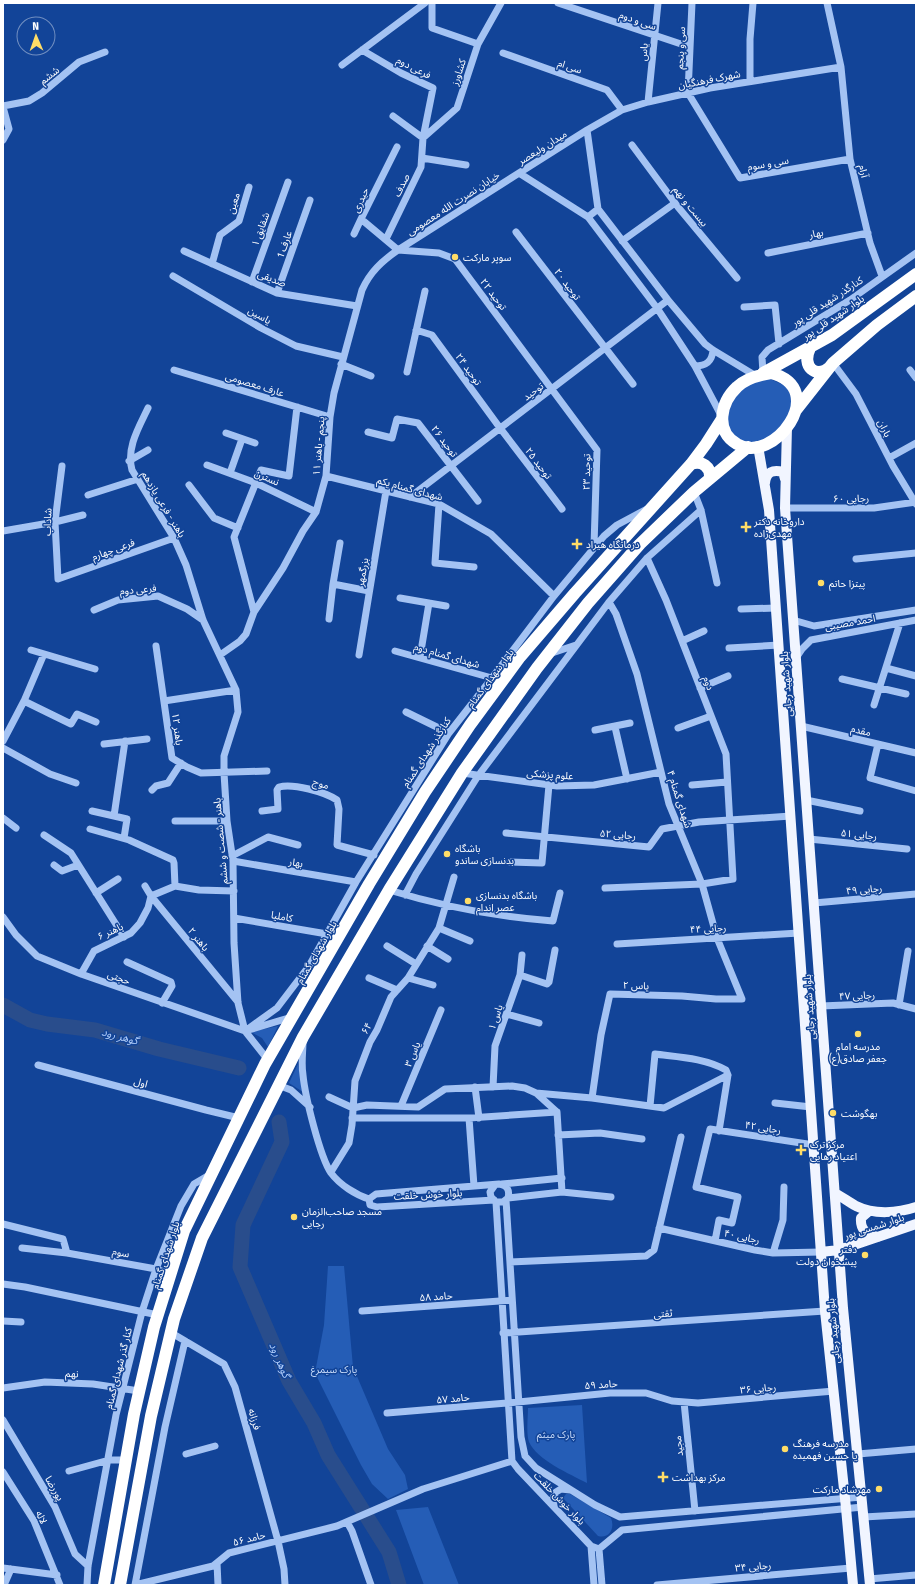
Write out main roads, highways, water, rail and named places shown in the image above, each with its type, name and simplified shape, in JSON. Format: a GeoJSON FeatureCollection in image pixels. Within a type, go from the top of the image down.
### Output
{"type":"FeatureCollection","features":[{"type":"Feature","properties":{"kind":"highway","name":"بلوار شهید قلی پور"},"geometry":{"type":"LineString","coordinates":[[760,375],[810,348],[832,334],[916,274]]}},
{"type":"Feature","properties":{"kind":"highway"},"geometry":{"type":"LineString","coordinates":[[810,348],[806,360],[808,366],[813,370],[826,370],[877,324],[916,296]]}},
{"type":"Feature","properties":{"kind":"highway"},"geometry":{"type":"LineString","coordinates":[[120,1585],[151,1416],[174,1319],[202,1238],[303,1037],[389,890],[462,773],[547,654],[588,603],[640,544],[694,492],[710,478],[753,447],[767,443],[782,434],[792,420],[796,411],[833,364]]}},
{"type":"Feature","properties":{"kind":"highway"},"geometry":{"type":"LineString","coordinates":[[753,447],[738,445],[729,438],[724,429],[722,418],[727,400],[737,387],[760,375],[771,373],[781,376],[790,382],[795,391],[797,401],[796,411]]}},
{"type":"Feature","properties":{"kind":"highway","name":"بلوار شهدای گمنام"},"geometry":{"type":"LineString","coordinates":[[104,1585],[139,1391],[154,1327],[184,1231],[268,1060],[307,992],[345,914],[470,725],[520,657],[652,506],[691,464],[706,444],[722,418]]}},
{"type":"Feature","properties":{"kind":"highway"},"geometry":{"type":"LineString","coordinates":[[691,464],[698,462],[705,465],[710,471],[710,478]]}},
{"type":"Feature","properties":{"kind":"highway"},"geometry":{"type":"LineString","coordinates":[[158,1315],[174,1319]]}},
{"type":"Feature","properties":{"kind":"main road","name":"بلوار شهید رجایی"},"geometry":{"type":"LineString","coordinates":[[787,427],[785,508],[793,620],[843,1308],[870,1582]]}},
{"type":"Feature","properties":{"kind":"main road","name":"بلوار شهید رجایی"},"geometry":{"type":"LineString","coordinates":[[753,447],[765,483],[769,510],[821,1252],[853,1585]]}},
{"type":"Feature","properties":{"kind":"main road"},"geometry":{"type":"LineString","coordinates":[[765,483],[765,476],[770,472],[777,470],[783,472],[785,479]]}},
{"type":"Feature","properties":{"kind":"main road","name":"بلوار شمسی پور"},"geometry":{"type":"LineString","coordinates":[[835,1193],[869,1211],[902,1212],[916,1206]]}},
{"type":"Feature","properties":{"kind":"main road"},"geometry":{"type":"LineString","coordinates":[[869,1211],[861,1218],[861,1224],[864,1231],[870,1235],[878,1237]]}},
{"type":"Feature","properties":{"kind":"main road","name":"بلوار شمسی پور"},"geometry":{"type":"LineString","coordinates":[[821,1252],[839,1250],[916,1224]]}},
{"type":"Feature","properties":{"kind":"waterway","name":"گوهر رود"},"geometry":{"type":"LineString","coordinates":[[3,1005],[30,1020],[47,1024],[95,1030],[159,1049],[239,1068]]}},
{"type":"Feature","properties":{"kind":"waterway","name":"گوهر رود"},"geometry":{"type":"LineString","coordinates":[[279,1122],[282,1142],[243,1225],[240,1267],[289,1381],[314,1423],[328,1455],[389,1552],[399,1585]]}},
{"type":"Feature","properties":{"kind":"place","name":"سوپر مارکت"},"geometry":{"type":"Point","coordinates":[455,257]}},
{"type":"Feature","properties":{"kind":"place","name":"داروخانه دکتر مهدی‌زاده"},"geometry":{"type":"Point","coordinates":[746,527]}},
{"type":"Feature","properties":{"kind":"place","name":"درمانگاه هیراد"},"geometry":{"type":"Point","coordinates":[577,544]}},
{"type":"Feature","properties":{"kind":"place","name":"پیتزا حاتم"},"geometry":{"type":"Point","coordinates":[821,583]}},
{"type":"Feature","properties":{"kind":"place","name":"باشگاه بدنسازی ساندو"},"geometry":{"type":"Point","coordinates":[447,854]}},
{"type":"Feature","properties":{"kind":"place","name":"باشگاه بدنسازی عصر اندام"},"geometry":{"type":"Point","coordinates":[468,901]}},
{"type":"Feature","properties":{"kind":"place","name":"مدرسه امام جعفر صادق(ع)"},"geometry":{"type":"Point","coordinates":[858,1034]}},
{"type":"Feature","properties":{"kind":"place","name":"بهگوشت"},"geometry":{"type":"Point","coordinates":[833,1113]}},
{"type":"Feature","properties":{"kind":"place","name":"مرکز ترک اعتیاد رهایی"},"geometry":{"type":"Point","coordinates":[801,1150]}},
{"type":"Feature","properties":{"kind":"place","name":"مسجد صاحب‌الزمان رجایی"},"geometry":{"type":"Point","coordinates":[294,1217]}},
{"type":"Feature","properties":{"kind":"place","name":"دفتر پیشخوان دولت"},"geometry":{"type":"Point","coordinates":[865,1255]}},
{"type":"Feature","properties":{"kind":"place","name":"مدرسه فرهنگ یا حسین فهمیده"},"geometry":{"type":"Point","coordinates":[785,1449]}},
{"type":"Feature","properties":{"kind":"place","name":"مرکز بهداشت"},"geometry":{"type":"Point","coordinates":[663,1477]}},
{"type":"Feature","properties":{"kind":"place","name":"مهرشاد مارکت"},"geometry":{"type":"Point","coordinates":[879,1489]}},
{"type":"Feature","properties":{"kind":"park label","name":"پارک سیمرغ"},"geometry":{"type":"Point","coordinates":[334,1369]}},
{"type":"Feature","properties":{"kind":"park label","name":"پارک میثم"},"geometry":{"type":"Point","coordinates":[556,1434]}}]}
